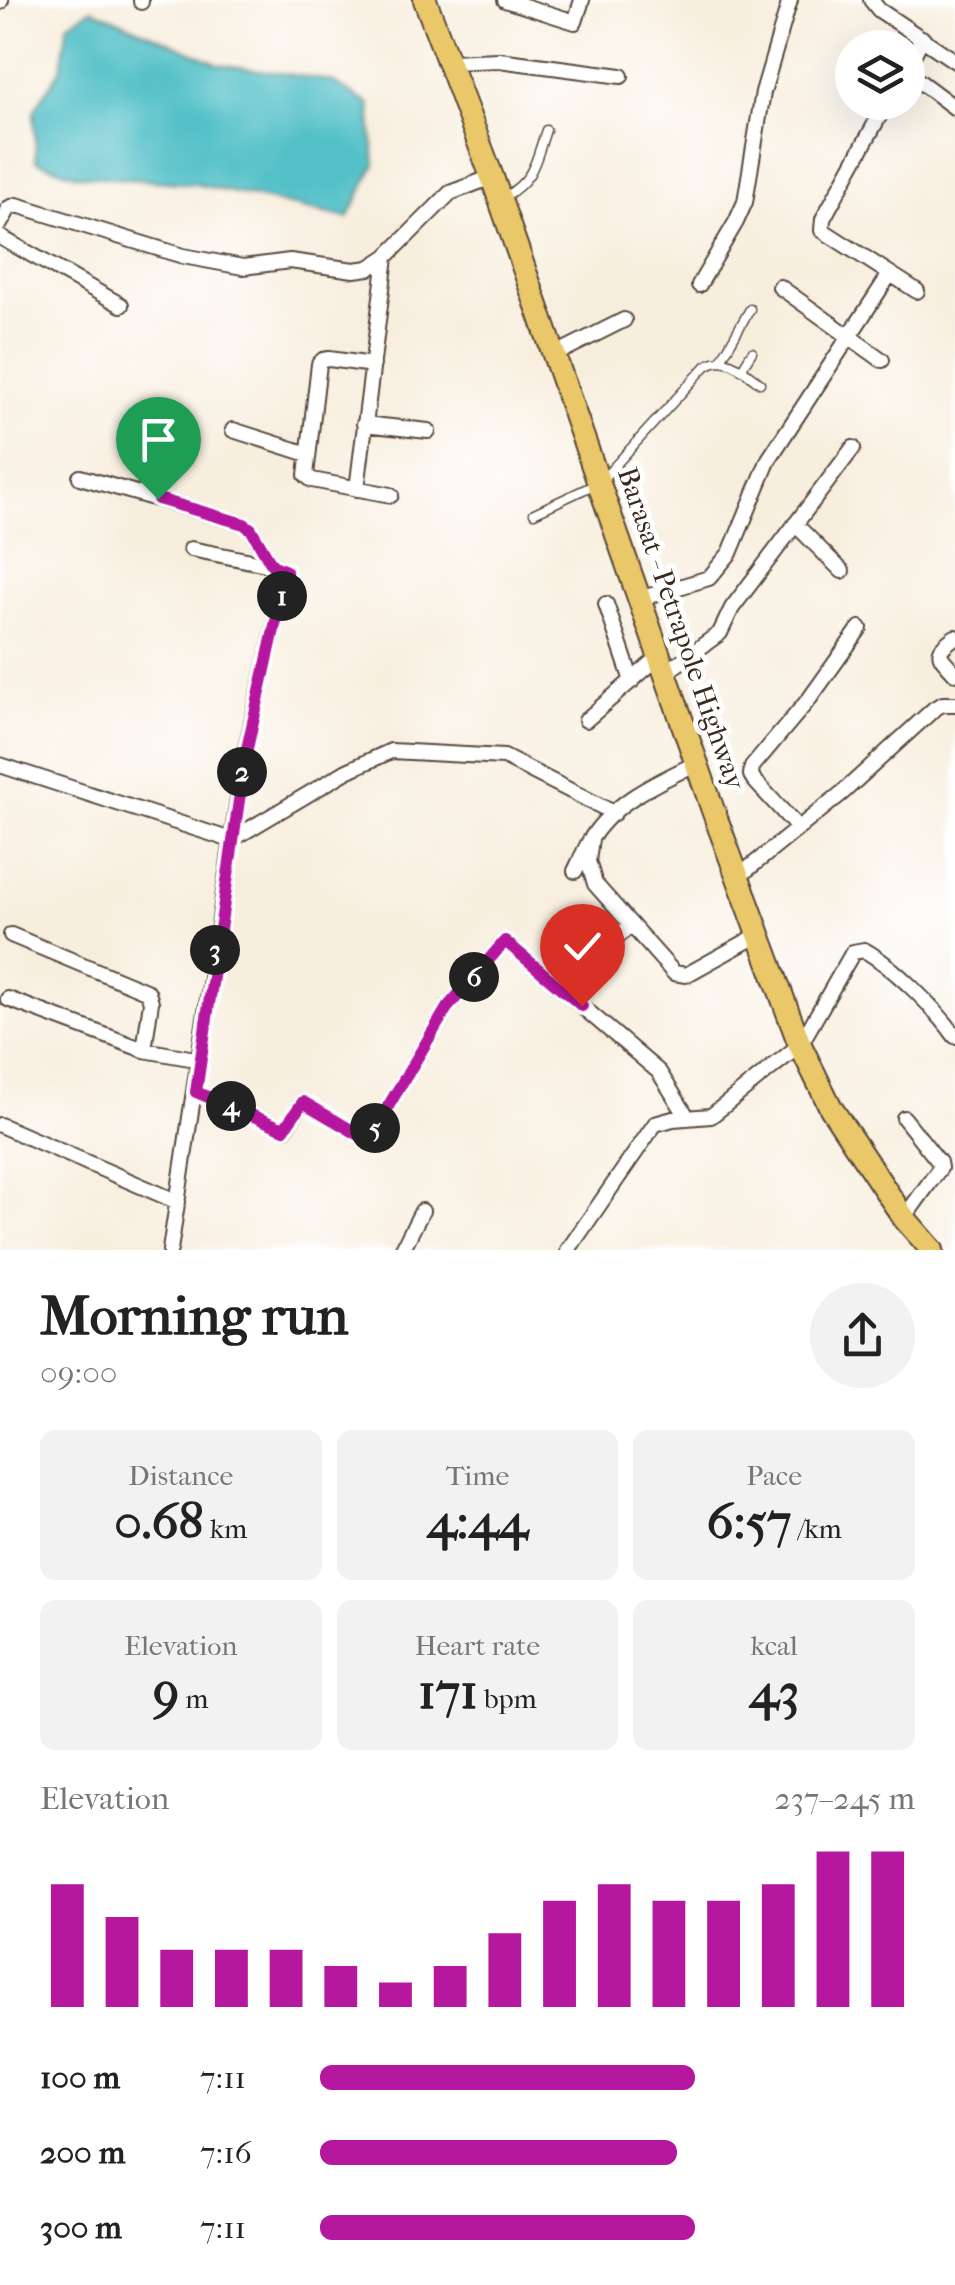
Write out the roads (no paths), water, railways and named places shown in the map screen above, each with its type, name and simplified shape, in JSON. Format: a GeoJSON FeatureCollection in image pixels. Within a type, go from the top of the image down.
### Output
{"type":"FeatureCollection","features":[{"type":"Feature","properties":{"kind":"highway","name":"Barasat - Petrapole Highway"},"geometry":{"type":"LineString","coordinates":[[425,0],[496,188],[800,1045],[831,1108],[922,1247]]}},
{"type":"Feature","properties":{"kind":"street"},"geometry":{"type":"LineString","coordinates":[[505,0],[575,22],[582,0]]}},
{"type":"Feature","properties":{"kind":"street"},"geometry":{"type":"LineString","coordinates":[[699,285],[744,202],[764,92],[790,0]]}},
{"type":"Feature","properties":{"kind":"street"},"geometry":{"type":"LineString","coordinates":[[871,0],[878,10],[909,30]]}},
{"type":"Feature","properties":{"kind":"street"},"geometry":{"type":"LineString","coordinates":[[925,40],[955,60]]}},
{"type":"Feature","properties":{"kind":"street"},"geometry":{"type":"LineString","coordinates":[[450,62],[499,60],[621,76]]}},
{"type":"Feature","properties":{"kind":"street"},"geometry":{"type":"LineString","coordinates":[[925,83],[955,108]]}},
{"type":"Feature","properties":{"kind":"street"},"geometry":{"type":"LineString","coordinates":[[877,120],[821,224],[822,230],[917,291]]}},
{"type":"Feature","properties":{"kind":"street"},"geometry":{"type":"LineString","coordinates":[[0,224],[9,208],[17,205],[183,256],[242,267],[290,261],[354,270],[369,268],[386,258],[443,198],[457,190],[496,188]]}},
{"type":"Feature","properties":{"kind":"street"},"geometry":{"type":"LineString","coordinates":[[0,236],[121,305]]}},
{"type":"Feature","properties":{"kind":"street"},"geometry":{"type":"LineString","coordinates":[[357,489],[386,258]]}},
{"type":"Feature","properties":{"kind":"street"},"geometry":{"type":"LineString","coordinates":[[639,599],[709,578],[721,566],[730,553],[768,459],[890,274]]}},
{"type":"Feature","properties":{"kind":"street"},"geometry":{"type":"LineString","coordinates":[[780,287],[882,360]]}},
{"type":"Feature","properties":{"kind":"street"},"geometry":{"type":"LineString","coordinates":[[554,355],[624,320]]}},
{"type":"Feature","properties":{"kind":"street"},"geometry":{"type":"LineString","coordinates":[[373,365],[330,360],[319,364],[306,475],[391,496]]}},
{"type":"Feature","properties":{"kind":"street"},"geometry":{"type":"LineString","coordinates":[[364,424],[428,431]]}},
{"type":"Feature","properties":{"kind":"street"},"geometry":{"type":"LineString","coordinates":[[233,430],[308,454]]}},
{"type":"Feature","properties":{"kind":"street"},"geometry":{"type":"LineString","coordinates":[[586,720],[632,681],[720,634],[732,608],[853,448]]}},
{"type":"Feature","properties":{"kind":"street"},"geometry":{"type":"LineString","coordinates":[[80,477],[244,524],[272,565]]}},
{"type":"Feature","properties":{"kind":"street"},"geometry":{"type":"LineString","coordinates":[[795,524],[842,571]]}},
{"type":"Feature","properties":{"kind":"street"},"geometry":{"type":"LineString","coordinates":[[170,1250],[231,840],[246,753],[286,577],[286,571],[272,565],[190,549]]}},
{"type":"Feature","properties":{"kind":"street"},"geometry":{"type":"LineString","coordinates":[[606,604],[632,681]]}},
{"type":"Feature","properties":{"kind":"street"},"geometry":{"type":"LineString","coordinates":[[798,828],[754,780],[752,767],[810,698],[860,628]]}},
{"type":"Feature","properties":{"kind":"street"},"geometry":{"type":"LineString","coordinates":[[955,637],[938,652],[955,673]]}},
{"type":"Feature","properties":{"kind":"street"},"geometry":{"type":"LineString","coordinates":[[738,877],[842,793],[935,708],[951,700]]}},
{"type":"Feature","properties":{"kind":"street"},"geometry":{"type":"LineString","coordinates":[[0,765],[231,840],[348,771],[392,751],[504,757],[614,813]]}},
{"type":"Feature","properties":{"kind":"street"},"geometry":{"type":"LineString","coordinates":[[575,871],[590,839],[614,813],[647,787],[697,763]]}},
{"type":"Feature","properties":{"kind":"street"},"geometry":{"type":"LineString","coordinates":[[590,839],[588,862],[595,884],[679,975],[758,935]]}},
{"type":"Feature","properties":{"kind":"street"},"geometry":{"type":"LineString","coordinates":[[600,954],[630,926]]}},
{"type":"Feature","properties":{"kind":"street"},"geometry":{"type":"LineString","coordinates":[[11,935],[148,992],[151,1002],[144,1050]]}},
{"type":"Feature","properties":{"kind":"street"},"geometry":{"type":"LineString","coordinates":[[196,1092],[284,1129],[303,1102],[368,1140],[447,1008],[505,941],[659,1072],[688,1118]]}},
{"type":"Feature","properties":{"kind":"street"},"geometry":{"type":"LineString","coordinates":[[568,1250],[649,1130],[664,1120],[711,1116],[800,1045],[849,956],[857,950],[870,953],[891,970],[955,1036]]}},
{"type":"Feature","properties":{"kind":"street"},"geometry":{"type":"LineString","coordinates":[[8,999],[144,1050],[201,1060]]}},
{"type":"Feature","properties":{"kind":"street"},"geometry":{"type":"LineString","coordinates":[[904,1118],[940,1168],[904,1218]]}},
{"type":"Feature","properties":{"kind":"street"},"geometry":{"type":"LineString","coordinates":[[0,1125],[178,1202]]}},
{"type":"Feature","properties":{"kind":"street"},"geometry":{"type":"LineString","coordinates":[[402,1250],[422,1210]]}},
{"type":"Feature","properties":{"kind":"lane"},"geometry":{"type":"LineString","coordinates":[[496,188],[521,187],[526,182],[546,130]]}},
{"type":"Feature","properties":{"kind":"lane"},"geometry":{"type":"LineString","coordinates":[[720,360],[750,309]]}},
{"type":"Feature","properties":{"kind":"lane"},"geometry":{"type":"LineString","coordinates":[[742,370],[752,352]]}},
{"type":"Feature","properties":{"kind":"lane"},"geometry":{"type":"LineString","coordinates":[[534,513],[600,482],[714,360],[742,370],[760,383]]}},
{"type":"Feature","properties":{"kind":"water"},"geometry":{"type":"Polygon","coordinates":[[[92,9],[219,64],[331,81],[370,105],[375,164],[348,218],[195,184],[77,175],[36,161],[34,111],[61,68],[68,24],[92,9]]]}}]}
